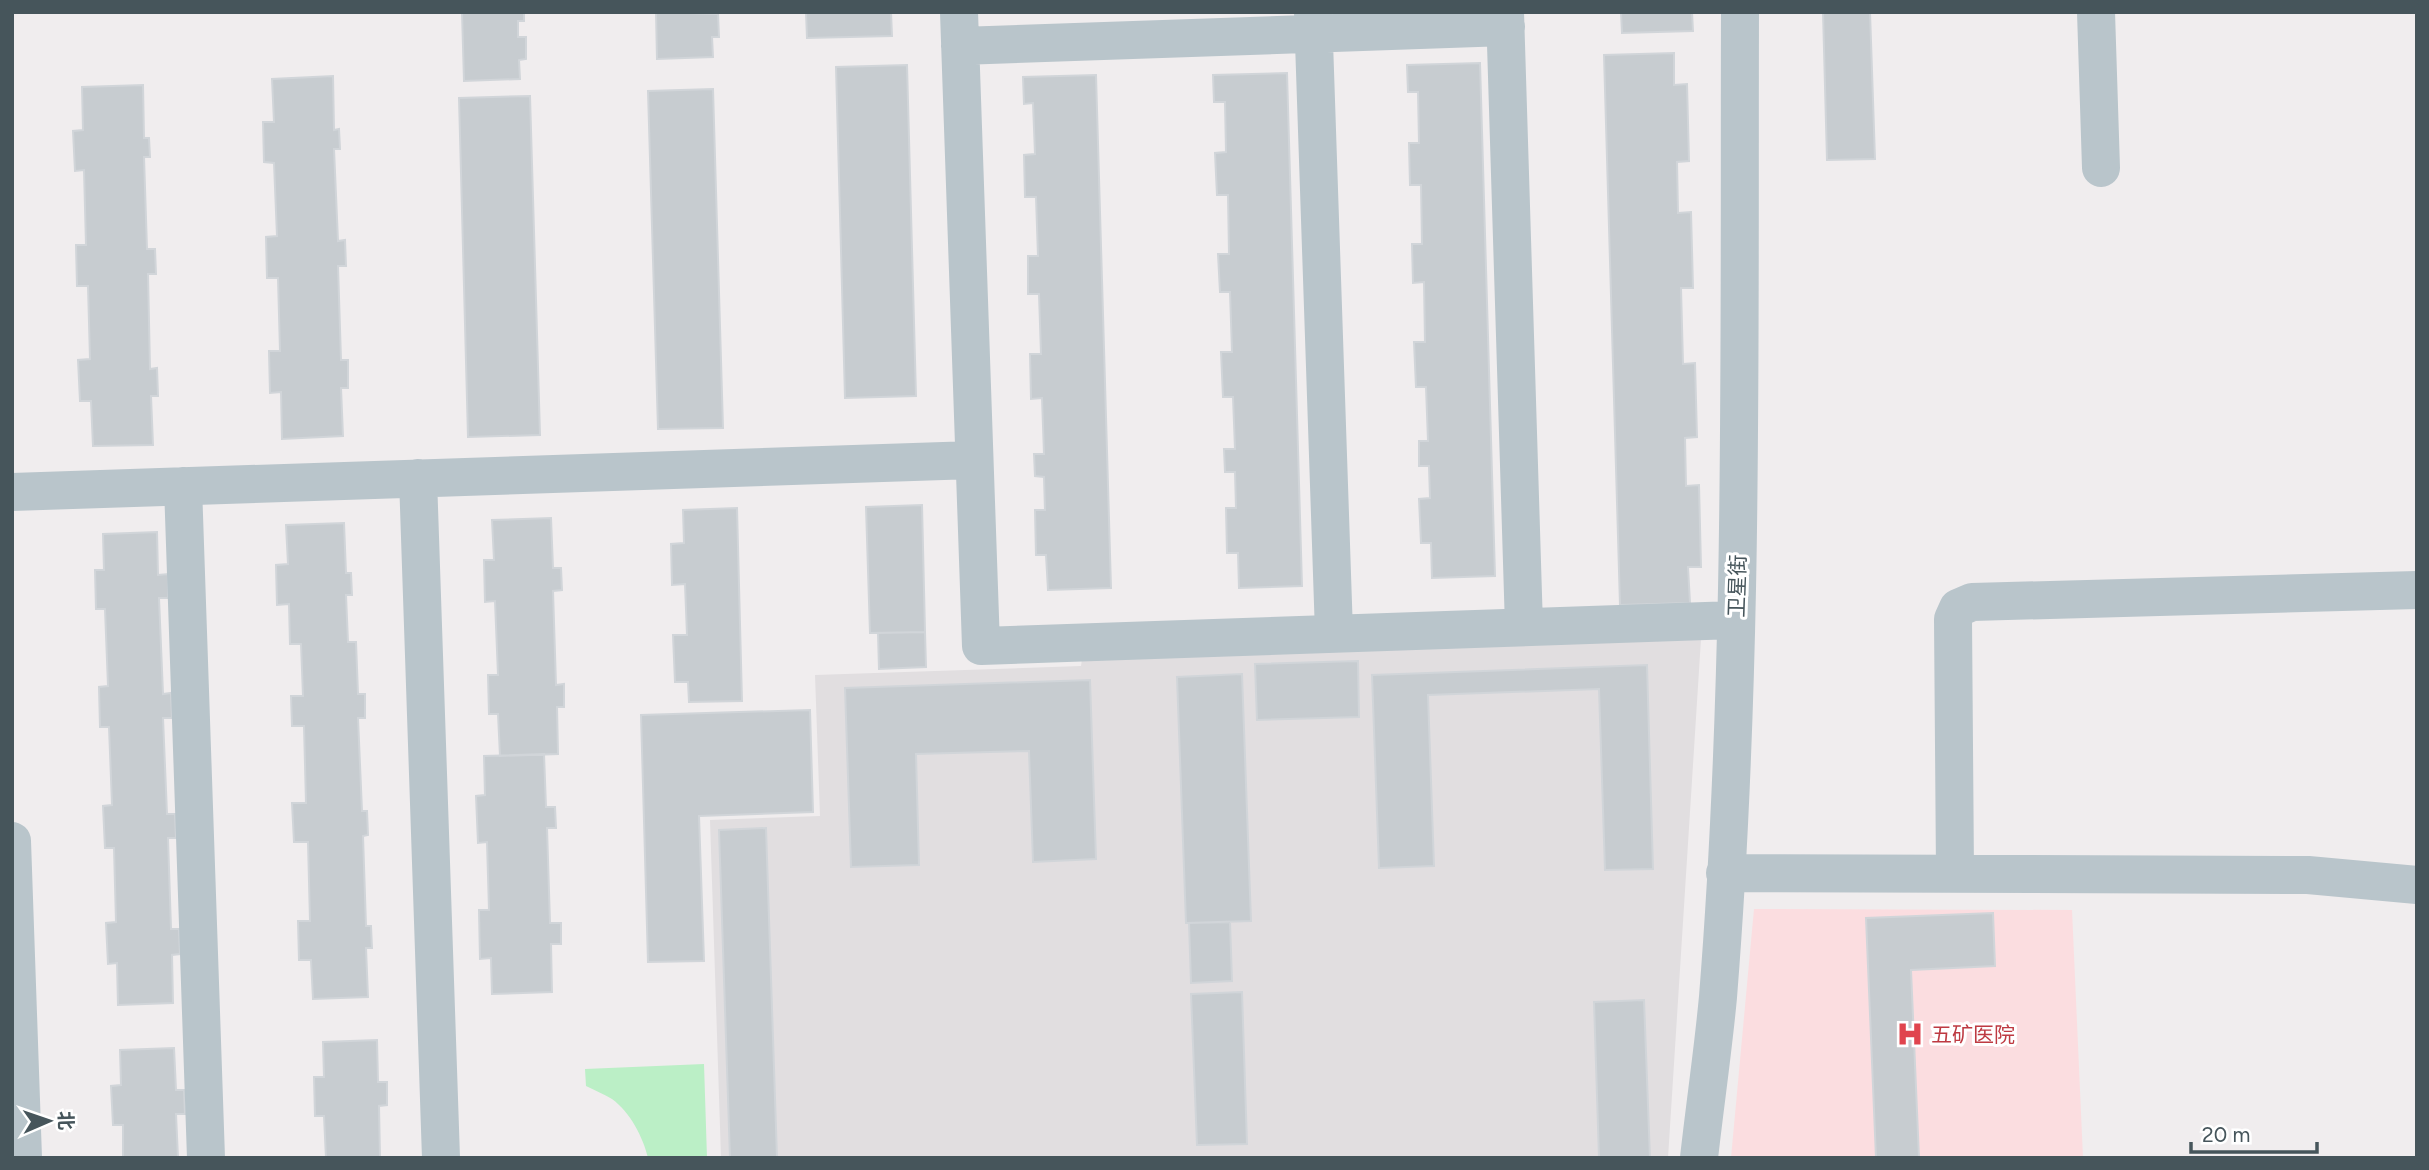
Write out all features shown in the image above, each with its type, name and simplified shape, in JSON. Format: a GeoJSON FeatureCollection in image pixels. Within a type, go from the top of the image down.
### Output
{"type":"FeatureCollection","features":[{"type":"Feature","properties":{"kind":"street","name":"卫星街"},"geometry":{"type":"LineString","coordinates":[[1699,1158],[1718,999],[1730,805],[1738,528],[1740,12]]}},
{"type":"Feature","properties":{"kind":"street"},"geometry":{"type":"LineString","coordinates":[[2096,12],[2101,168]]}},
{"type":"Feature","properties":{"kind":"street"},"geometry":{"type":"LineString","coordinates":[[1524,627],[1505,20],[960,29],[981,646],[1735,620]]}},
{"type":"Feature","properties":{"kind":"street"},"geometry":{"type":"LineString","coordinates":[[1314,23],[1334,633]]}},
{"type":"Feature","properties":{"kind":"street"},"geometry":{"type":"LineString","coordinates":[[12,492],[974,460]]}},
{"type":"Feature","properties":{"kind":"street"},"geometry":{"type":"LineString","coordinates":[[418,478],[441,1158]]}},
{"type":"Feature","properties":{"kind":"street"},"geometry":{"type":"LineString","coordinates":[[183,486],[206,1158]]}},
{"type":"Feature","properties":{"kind":"street"},"geometry":{"type":"LineString","coordinates":[[1955,873],[1953,619],[1958,608],[1972,602],[2417,590]]}},
{"type":"Feature","properties":{"kind":"street"},"geometry":{"type":"LineString","coordinates":[[12,841],[23,1158]]}},
{"type":"Feature","properties":{"kind":"street"},"geometry":{"type":"LineString","coordinates":[[1725,873],[2308,876],[2417,885]]}},
{"type":"Feature","properties":{"kind":"shaded area"},"geometry":{"type":"Polygon","coordinates":[[[1701,639],[1668,1158],[721,1158],[710,820],[820,816],[815,675],[1081,666],[1082,659],[1701,639]]]}},
{"type":"Feature","properties":{"kind":"shaded area","name":"五矿医院"},"geometry":{"type":"Polygon","coordinates":[[[1754,909],[2072,910],[2083,1158],[1731,1158],[1754,909]]]}},
{"type":"Feature","properties":{"kind":"green space"},"geometry":{"type":"Polygon","coordinates":[[[704,1064],[707,1158],[648,1158],[643,1142],[625,1111],[612,1099],[586,1086],[585,1069],[704,1064]]]}},
{"type":"Feature","properties":{"kind":"building"},"geometry":{"type":"Polygon","coordinates":[[[462,12],[524,12],[524,21],[518,21],[518,37],[526,37],[526,59],[519,60],[520,79],[464,81],[462,12]]]}},
{"type":"Feature","properties":{"kind":"building"},"geometry":{"type":"Polygon","coordinates":[[[656,12],[718,14],[719,37],[712,37],[713,57],[657,59],[656,12]]]}},
{"type":"Feature","properties":{"kind":"building"},"geometry":{"type":"Polygon","coordinates":[[[806,12],[891,12],[892,36],[807,38],[806,12]]]}},
{"type":"Feature","properties":{"kind":"building"},"geometry":{"type":"Polygon","coordinates":[[[1621,12],[1692,12],[1693,31],[1622,33],[1621,12]]]}},
{"type":"Feature","properties":{"kind":"building"},"geometry":{"type":"Polygon","coordinates":[[[1823,12],[1870,12],[1875,159],[1827,160],[1823,12]]]}},
{"type":"Feature","properties":{"kind":"building"},"geometry":{"type":"Polygon","coordinates":[[[1674,53],[1674,85],[1687,84],[1689,161],[1677,162],[1678,213],[1691,212],[1693,288],[1681,288],[1683,364],[1695,363],[1697,437],[1685,438],[1686,486],[1699,485],[1701,567],[1688,567],[1690,603],[1620,605],[1604,55],[1674,53]]]}},
{"type":"Feature","properties":{"kind":"building"},"geometry":{"type":"Polygon","coordinates":[[[1480,63],[1495,576],[1432,578],[1431,543],[1421,543],[1419,499],[1430,498],[1429,466],[1419,466],[1419,441],[1428,441],[1426,387],[1416,387],[1414,342],[1425,342],[1424,282],[1413,283],[1412,244],[1422,244],[1421,185],[1410,185],[1409,143],[1419,143],[1418,92],[1408,92],[1407,65],[1480,63]]]}},
{"type":"Feature","properties":{"kind":"building"},"geometry":{"type":"Polygon","coordinates":[[[907,65],[916,396],[845,398],[836,67],[907,65]]]}},
{"type":"Feature","properties":{"kind":"building"},"geometry":{"type":"Polygon","coordinates":[[[1287,73],[1302,586],[1239,588],[1238,553],[1227,553],[1226,508],[1236,508],[1235,472],[1225,472],[1224,449],[1235,449],[1233,397],[1223,397],[1221,352],[1232,352],[1230,292],[1220,292],[1218,254],[1229,254],[1228,195],[1217,195],[1215,153],[1226,152],[1225,102],[1214,102],[1213,75],[1287,73]]]}},
{"type":"Feature","properties":{"kind":"building"},"geometry":{"type":"Polygon","coordinates":[[[1096,75],[1111,588],[1048,590],[1046,555],[1036,555],[1035,510],[1045,510],[1044,477],[1035,476],[1034,454],[1044,454],[1042,398],[1031,399],[1030,354],[1041,354],[1039,294],[1028,294],[1028,256],[1038,256],[1036,197],[1025,197],[1024,155],[1035,154],[1033,103],[1024,104],[1023,77],[1096,75]]]}},
{"type":"Feature","properties":{"kind":"building"},"geometry":{"type":"Polygon","coordinates":[[[333,76],[334,130],[339,129],[340,149],[334,149],[338,241],[345,240],[346,266],[338,266],[341,360],[348,360],[348,388],[341,388],[343,436],[282,439],[281,392],[270,393],[269,351],[280,351],[278,278],[267,278],[266,237],[277,236],[274,163],[264,162],[263,122],[274,122],[272,79],[333,76]]]}},
{"type":"Feature","properties":{"kind":"building"},"geometry":{"type":"Polygon","coordinates":[[[143,85],[144,138],[149,138],[150,157],[144,157],[147,249],[155,249],[156,274],[148,274],[150,369],[157,368],[158,396],[151,396],[153,445],[93,446],[91,401],[80,401],[78,360],[90,359],[88,286],[77,286],[76,245],[86,245],[84,170],[75,171],[73,131],[83,130],[82,87],[143,85]]]}},
{"type":"Feature","properties":{"kind":"building"},"geometry":{"type":"Polygon","coordinates":[[[713,89],[723,428],[658,429],[648,91],[713,89]]]}},
{"type":"Feature","properties":{"kind":"building"},"geometry":{"type":"Polygon","coordinates":[[[530,96],[540,435],[468,437],[459,98],[530,96]]]}},
{"type":"Feature","properties":{"kind":"building"},"geometry":{"type":"Polygon","coordinates":[[[922,505],[925,632],[870,633],[866,507],[922,505]]]}},
{"type":"Feature","properties":{"kind":"building"},"geometry":{"type":"Polygon","coordinates":[[[737,508],[742,701],[689,702],[688,682],[675,682],[673,635],[687,635],[685,584],[672,585],[671,544],[684,543],[683,510],[737,508]]]}},
{"type":"Feature","properties":{"kind":"building"},"geometry":{"type":"Polygon","coordinates":[[[551,518],[553,568],[561,568],[562,590],[553,591],[556,685],[564,684],[564,707],[557,707],[558,754],[500,756],[498,714],[489,714],[488,675],[498,675],[495,601],[485,602],[484,560],[494,560],[492,520],[551,518]]]}},
{"type":"Feature","properties":{"kind":"building"},"geometry":{"type":"Polygon","coordinates":[[[344,523],[346,573],[351,573],[352,595],[346,595],[348,642],[356,642],[358,694],[365,694],[365,718],[358,718],[362,811],[367,811],[368,835],[363,836],[366,926],[371,926],[372,948],[366,948],[368,997],[313,999],[311,960],[299,960],[298,921],[310,921],[308,842],[294,842],[292,803],[306,803],[304,726],[292,726],[291,696],[303,696],[301,644],[290,644],[289,604],[277,605],[276,565],[288,564],[286,525],[344,523]]]}},
{"type":"Feature","properties":{"kind":"building"},"geometry":{"type":"Polygon","coordinates":[[[157,532],[158,575],[168,574],[168,598],[159,598],[163,694],[171,693],[172,718],[163,718],[167,814],[175,814],[176,838],[168,838],[171,929],[179,929],[180,954],[172,955],[173,1003],[118,1005],[117,963],[108,964],[106,923],[116,922],[114,848],[105,848],[103,806],[112,805],[109,727],[100,727],[99,687],[108,686],[105,609],[96,609],[95,570],[104,570],[103,534],[157,532]]]}},
{"type":"Feature","properties":{"kind":"building"},"geometry":{"type":"Polygon","coordinates":[[[925,632],[926,667],[879,669],[878,633],[925,632]]]}},
{"type":"Feature","properties":{"kind":"building"},"geometry":{"type":"Polygon","coordinates":[[[1358,661],[1359,717],[1257,720],[1255,664],[1358,661]]]}},
{"type":"Feature","properties":{"kind":"building"},"geometry":{"type":"Polygon","coordinates":[[[1647,665],[1653,869],[1605,870],[1599,689],[1428,695],[1434,866],[1379,868],[1372,675],[1647,665]]]}},
{"type":"Feature","properties":{"kind":"building"},"geometry":{"type":"Polygon","coordinates":[[[1242,674],[1251,921],[1186,923],[1177,677],[1242,674]]]}},
{"type":"Feature","properties":{"kind":"building"},"geometry":{"type":"Polygon","coordinates":[[[1090,680],[1096,859],[1033,862],[1029,751],[916,754],[919,865],[851,867],[845,688],[1090,680]]]}},
{"type":"Feature","properties":{"kind":"building"},"geometry":{"type":"Polygon","coordinates":[[[810,710],[813,812],[699,816],[704,961],[648,962],[641,715],[810,710]]]}},
{"type":"Feature","properties":{"kind":"building"},"geometry":{"type":"Polygon","coordinates":[[[544,754],[546,807],[555,807],[556,828],[547,828],[550,923],[561,923],[561,944],[551,944],[552,992],[492,994],[491,958],[480,959],[479,910],[489,910],[487,842],[478,843],[476,796],[485,795],[484,756],[544,754]]]}},
{"type":"Feature","properties":{"kind":"building"},"geometry":{"type":"Polygon","coordinates":[[[766,828],[777,1158],[730,1158],[719,830],[766,828]]]}},
{"type":"Feature","properties":{"kind":"building"},"geometry":{"type":"Polygon","coordinates":[[[1993,913],[1995,966],[1911,970],[1919,1158],[1876,1158],[1866,918],[1993,913]]]}},
{"type":"Feature","properties":{"kind":"building"},"geometry":{"type":"Polygon","coordinates":[[[1230,922],[1232,981],[1191,983],[1189,923],[1230,922]]]}},
{"type":"Feature","properties":{"kind":"building"},"geometry":{"type":"Polygon","coordinates":[[[1242,992],[1247,1144],[1197,1145],[1191,994],[1242,992]]]}},
{"type":"Feature","properties":{"kind":"building"},"geometry":{"type":"Polygon","coordinates":[[[1644,1000],[1650,1158],[1599,1158],[1594,1002],[1644,1000]]]}},
{"type":"Feature","properties":{"kind":"building"},"geometry":{"type":"Polygon","coordinates":[[[377,1040],[378,1082],[387,1082],[387,1105],[379,1106],[380,1158],[326,1158],[324,1116],[315,1116],[314,1077],[324,1077],[323,1042],[377,1040]]]}},
{"type":"Feature","properties":{"kind":"building"},"geometry":{"type":"Polygon","coordinates":[[[174,1048],[176,1090],[184,1090],[185,1114],[176,1114],[178,1158],[123,1158],[123,1125],[113,1125],[111,1086],[121,1085],[120,1050],[174,1048]]]}},
{"type":"Feature","properties":{"kind":"place","name":"五矿医院"},"geometry":{"type":"Point","coordinates":[1910,1034]}}]}
